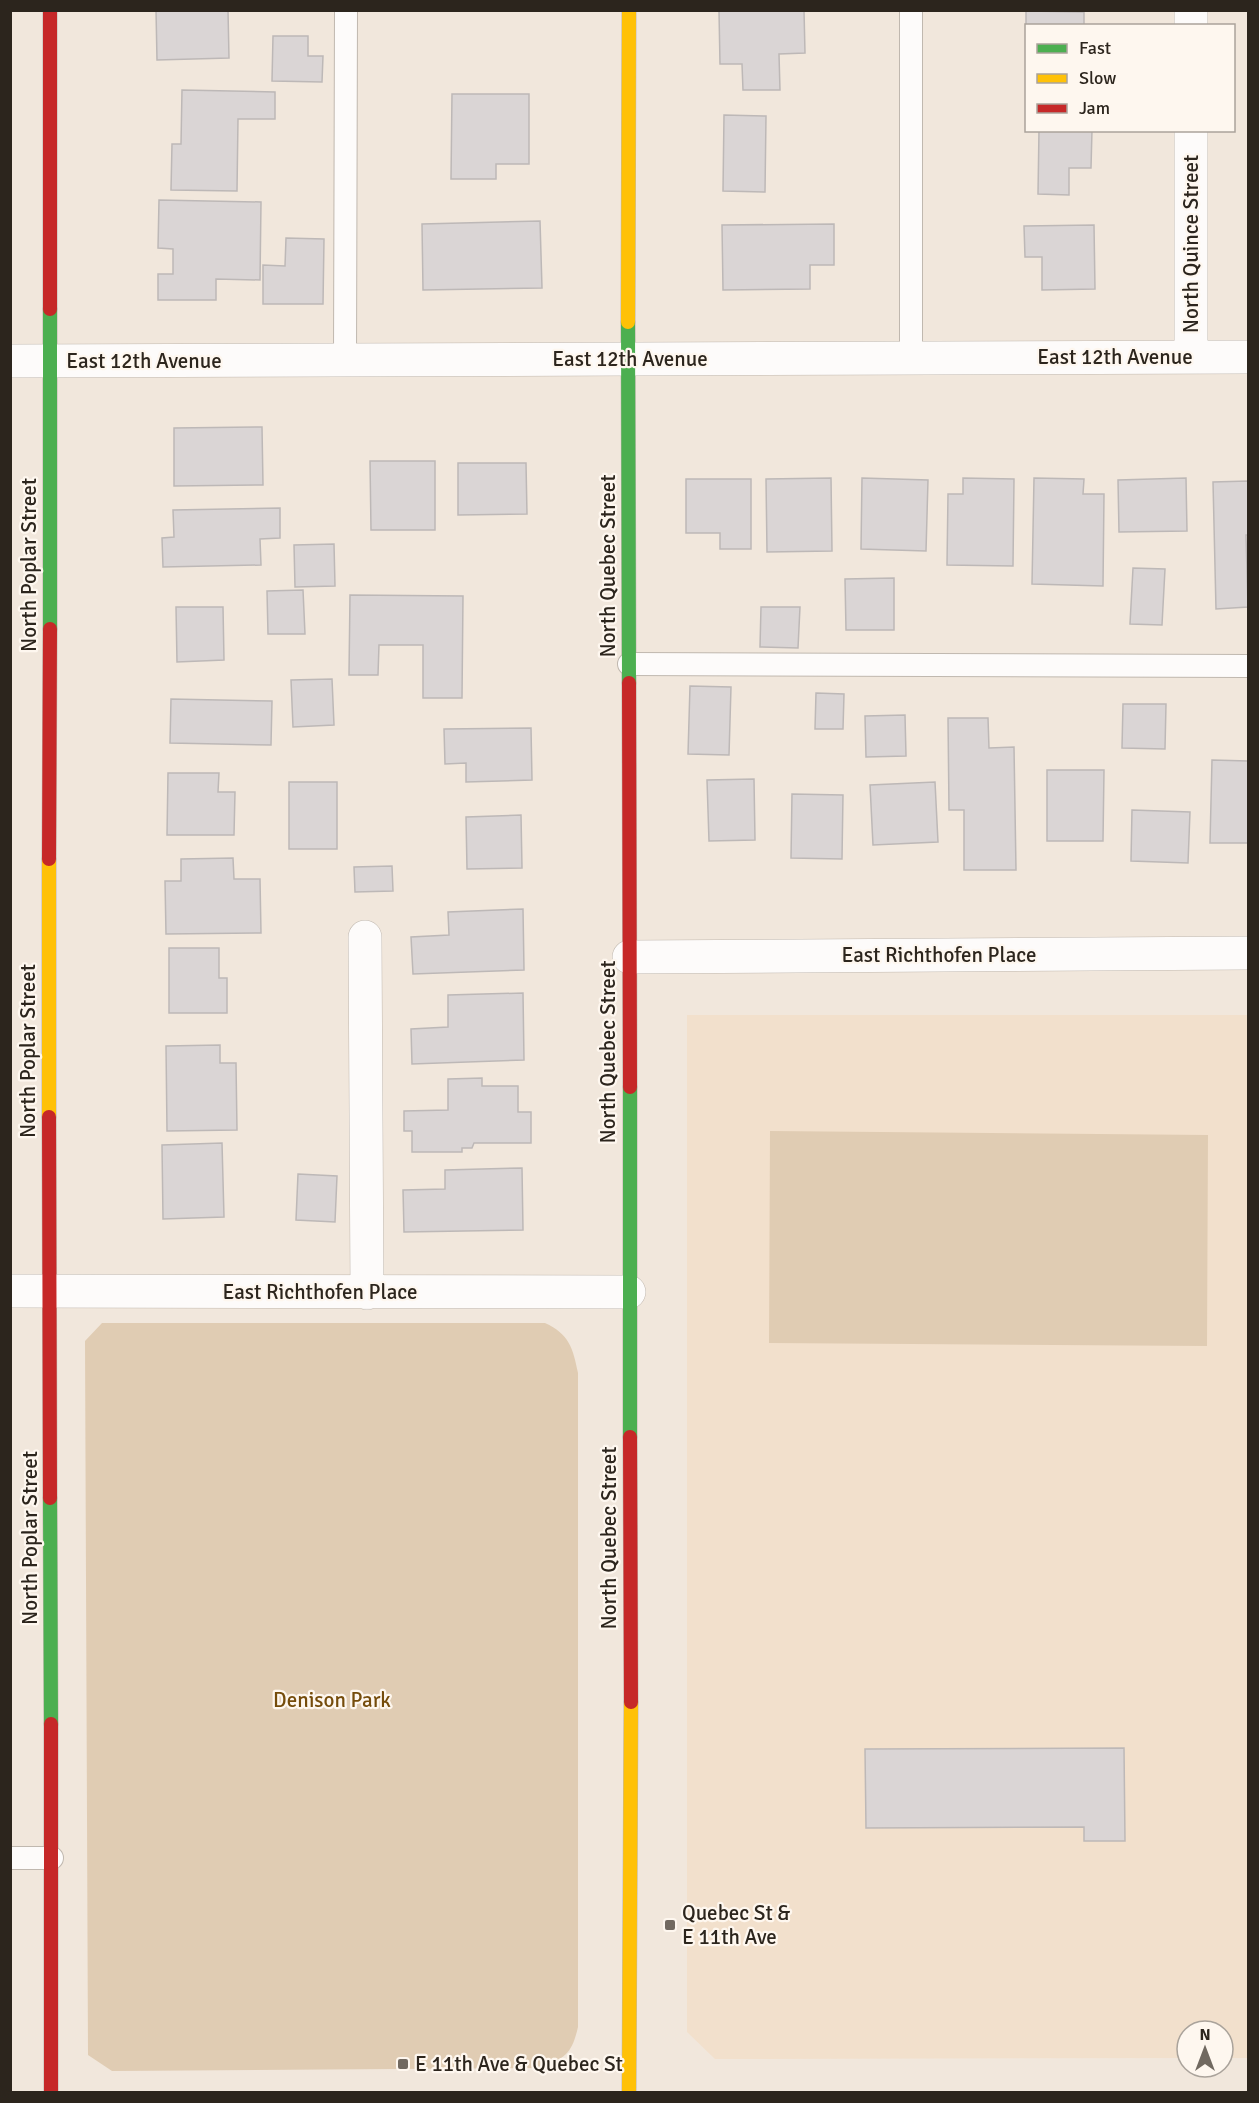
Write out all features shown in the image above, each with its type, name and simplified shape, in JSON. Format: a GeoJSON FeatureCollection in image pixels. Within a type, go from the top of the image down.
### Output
{"type":"FeatureCollection","features":[{"type":"Feature","properties":{"kind":"street","name":"North Poplar Street"},"geometry":{"type":"LineString","coordinates":[[50,10],[51,2092]]}},
{"type":"Feature","properties":{"kind":"street","name":"North Quebec Street"},"geometry":{"type":"LineString","coordinates":[[629,10],[631,1805],[629,2092]]}},
{"type":"Feature","properties":{"kind":"street","name":"North Quince Street"},"geometry":{"type":"LineString","coordinates":[[1191,132],[1191,357]]}},
{"type":"Feature","properties":{"kind":"street","name":"East 12th Avenue"},"geometry":{"type":"LineString","coordinates":[[10,361],[1248,357]]}},
{"type":"Feature","properties":{"kind":"street"},"geometry":{"type":"LineString","coordinates":[[365,937],[367,1293]]}},
{"type":"Feature","properties":{"kind":"street","name":"East Richthofen Place"},"geometry":{"type":"LineString","coordinates":[[629,957],[1248,952]]}},
{"type":"Feature","properties":{"kind":"street","name":"East Richthofen Place"},"geometry":{"type":"LineString","coordinates":[[10,1291],[629,1292]]}},
{"type":"Feature","properties":{"kind":"lane"},"geometry":{"type":"LineString","coordinates":[[345,360],[346,10]]}},
{"type":"Feature","properties":{"kind":"lane"},"geometry":{"type":"LineString","coordinates":[[911,10],[911,358]]}},
{"type":"Feature","properties":{"kind":"lane"},"geometry":{"type":"LineString","coordinates":[[629,663],[1248,666]]}},
{"type":"Feature","properties":{"kind":"lane"},"geometry":{"type":"LineString","coordinates":[[10,1858],[52,1858]]}},
{"type":"Feature","properties":{"kind":"shaded area"},"geometry":{"type":"Polygon","coordinates":[[[687,1015],[1248,1015],[1248,2058],[1235,2058],[1235,2019],[1175,2019],[1175,2058],[715,2059],[687,2032],[687,1015]]]}},
{"type":"Feature","properties":{"kind":"green space"},"geometry":{"type":"Polygon","coordinates":[[[770,1131],[1208,1135],[1207,1346],[769,1343],[770,1131]]]}},
{"type":"Feature","properties":{"kind":"green space","name":"Denison Park"},"geometry":{"type":"Polygon","coordinates":[[[102,1323],[545,1323],[560,1332],[569,1343],[578,1373],[578,2027],[567,2053],[557,2061],[543,2068],[112,2071],[88,2055],[85,1341],[102,1323]]]}},
{"type":"Feature","properties":{"kind":"building"},"geometry":{"type":"Polygon","coordinates":[[[156,10],[228,10],[229,58],[157,60],[156,10]]]}},
{"type":"Feature","properties":{"kind":"building"},"geometry":{"type":"Polygon","coordinates":[[[804,10],[805,53],[779,54],[780,90],[743,90],[742,64],[720,64],[719,11],[804,10]]]}},
{"type":"Feature","properties":{"kind":"building"},"geometry":{"type":"Polygon","coordinates":[[[1026,11],[1084,12],[1084,24],[1026,24],[1026,11]]]}},
{"type":"Feature","properties":{"kind":"building"},"geometry":{"type":"Polygon","coordinates":[[[273,36],[308,36],[308,56],[323,56],[322,82],[272,81],[273,36]]]}},
{"type":"Feature","properties":{"kind":"building"},"geometry":{"type":"Polygon","coordinates":[[[182,90],[275,92],[275,119],[238,119],[237,191],[171,190],[172,144],[181,144],[182,90]]]}},
{"type":"Feature","properties":{"kind":"building"},"geometry":{"type":"Polygon","coordinates":[[[452,94],[529,94],[529,164],[496,164],[496,179],[451,179],[452,94]]]}},
{"type":"Feature","properties":{"kind":"building"},"geometry":{"type":"Polygon","coordinates":[[[724,115],[766,116],[765,192],[723,191],[724,115]]]}},
{"type":"Feature","properties":{"kind":"building"},"geometry":{"type":"Polygon","coordinates":[[[1039,132],[1092,132],[1091,168],[1069,168],[1069,195],[1038,194],[1039,132]]]}},
{"type":"Feature","properties":{"kind":"building"},"geometry":{"type":"Polygon","coordinates":[[[159,200],[261,202],[260,280],[216,279],[216,300],[158,300],[158,274],[173,274],[173,249],[158,248],[159,200]]]}},
{"type":"Feature","properties":{"kind":"building"},"geometry":{"type":"Polygon","coordinates":[[[540,221],[542,288],[423,290],[422,224],[540,221]]]}},
{"type":"Feature","properties":{"kind":"building"},"geometry":{"type":"Polygon","coordinates":[[[834,224],[834,265],[810,265],[810,289],[723,290],[722,225],[834,224]]]}},
{"type":"Feature","properties":{"kind":"building"},"geometry":{"type":"Polygon","coordinates":[[[1094,225],[1095,289],[1042,290],[1042,257],[1025,257],[1024,226],[1094,225]]]}},
{"type":"Feature","properties":{"kind":"building"},"geometry":{"type":"Polygon","coordinates":[[[286,238],[324,239],[323,304],[263,304],[263,265],[285,266],[286,238]]]}},
{"type":"Feature","properties":{"kind":"building"},"geometry":{"type":"Polygon","coordinates":[[[262,427],[263,485],[174,486],[174,428],[262,427]]]}},
{"type":"Feature","properties":{"kind":"building"},"geometry":{"type":"Polygon","coordinates":[[[370,461],[435,461],[435,530],[371,530],[370,461]]]}},
{"type":"Feature","properties":{"kind":"building"},"geometry":{"type":"Polygon","coordinates":[[[458,463],[526,463],[527,514],[458,515],[458,463]]]}},
{"type":"Feature","properties":{"kind":"building"},"geometry":{"type":"Polygon","coordinates":[[[831,478],[832,551],[767,552],[766,479],[831,478]]]}},
{"type":"Feature","properties":{"kind":"building"},"geometry":{"type":"Polygon","coordinates":[[[862,478],[928,480],[926,551],[861,549],[862,478]]]}},
{"type":"Feature","properties":{"kind":"building"},"geometry":{"type":"Polygon","coordinates":[[[963,478],[1014,479],[1013,566],[947,565],[948,494],[963,494],[963,478]]]}},
{"type":"Feature","properties":{"kind":"building"},"geometry":{"type":"Polygon","coordinates":[[[1034,478],[1084,479],[1083,494],[1104,494],[1103,586],[1032,584],[1034,478]]]}},
{"type":"Feature","properties":{"kind":"building"},"geometry":{"type":"Polygon","coordinates":[[[1186,478],[1187,531],[1119,532],[1118,480],[1186,478]]]}},
{"type":"Feature","properties":{"kind":"building"},"geometry":{"type":"Polygon","coordinates":[[[686,479],[751,479],[751,549],[720,549],[720,533],[686,533],[686,479]]]}},
{"type":"Feature","properties":{"kind":"building"},"geometry":{"type":"Polygon","coordinates":[[[1248,481],[1248,535],[1246,535],[1248,607],[1216,609],[1213,482],[1248,481]]]}},
{"type":"Feature","properties":{"kind":"building"},"geometry":{"type":"Polygon","coordinates":[[[280,508],[280,538],[260,539],[261,565],[163,567],[162,538],[174,537],[173,510],[280,508]]]}},
{"type":"Feature","properties":{"kind":"building"},"geometry":{"type":"Polygon","coordinates":[[[334,544],[335,586],[295,587],[294,545],[334,544]]]}},
{"type":"Feature","properties":{"kind":"building"},"geometry":{"type":"Polygon","coordinates":[[[1133,568],[1165,569],[1162,625],[1130,624],[1133,568]]]}},
{"type":"Feature","properties":{"kind":"building"},"geometry":{"type":"Polygon","coordinates":[[[894,578],[894,630],[846,630],[845,579],[894,578]]]}},
{"type":"Feature","properties":{"kind":"building"},"geometry":{"type":"Polygon","coordinates":[[[303,590],[305,634],[268,634],[267,591],[303,590]]]}},
{"type":"Feature","properties":{"kind":"building"},"geometry":{"type":"Polygon","coordinates":[[[350,595],[463,596],[462,698],[423,698],[423,645],[379,645],[378,675],[349,675],[350,595]]]}},
{"type":"Feature","properties":{"kind":"building"},"geometry":{"type":"Polygon","coordinates":[[[176,607],[223,607],[224,660],[177,662],[176,607]]]}},
{"type":"Feature","properties":{"kind":"building"},"geometry":{"type":"Polygon","coordinates":[[[761,607],[800,607],[798,648],[760,647],[761,607]]]}},
{"type":"Feature","properties":{"kind":"building"},"geometry":{"type":"Polygon","coordinates":[[[332,679],[334,725],[293,727],[291,680],[332,679]]]}},
{"type":"Feature","properties":{"kind":"building"},"geometry":{"type":"Polygon","coordinates":[[[690,686],[731,687],[729,755],[688,754],[690,686]]]}},
{"type":"Feature","properties":{"kind":"building"},"geometry":{"type":"Polygon","coordinates":[[[816,693],[844,694],[843,729],[815,729],[816,693]]]}},
{"type":"Feature","properties":{"kind":"building"},"geometry":{"type":"Polygon","coordinates":[[[171,699],[272,701],[271,745],[170,743],[171,699]]]}},
{"type":"Feature","properties":{"kind":"building"},"geometry":{"type":"Polygon","coordinates":[[[1123,704],[1166,704],[1165,749],[1122,748],[1123,704]]]}},
{"type":"Feature","properties":{"kind":"building"},"geometry":{"type":"Polygon","coordinates":[[[905,715],[906,756],[866,757],[865,716],[905,715]]]}},
{"type":"Feature","properties":{"kind":"building"},"geometry":{"type":"Polygon","coordinates":[[[948,718],[988,718],[989,748],[1014,747],[1016,870],[964,870],[964,810],[949,810],[948,718]]]}},
{"type":"Feature","properties":{"kind":"building"},"geometry":{"type":"Polygon","coordinates":[[[531,728],[532,780],[466,782],[466,763],[445,764],[444,729],[531,728]]]}},
{"type":"Feature","properties":{"kind":"building"},"geometry":{"type":"Polygon","coordinates":[[[1212,760],[1248,761],[1248,843],[1210,843],[1212,760]]]}},
{"type":"Feature","properties":{"kind":"building"},"geometry":{"type":"Polygon","coordinates":[[[1047,770],[1104,770],[1103,841],[1047,841],[1047,770]]]}},
{"type":"Feature","properties":{"kind":"building"},"geometry":{"type":"Polygon","coordinates":[[[168,773],[219,773],[218,792],[235,792],[234,835],[167,835],[168,773]]]}},
{"type":"Feature","properties":{"kind":"building"},"geometry":{"type":"Polygon","coordinates":[[[754,779],[755,840],[709,841],[707,780],[754,779]]]}},
{"type":"Feature","properties":{"kind":"building"},"geometry":{"type":"Polygon","coordinates":[[[289,782],[337,782],[337,849],[289,849],[289,782]]]}},
{"type":"Feature","properties":{"kind":"building"},"geometry":{"type":"Polygon","coordinates":[[[935,782],[938,842],[873,845],[870,785],[935,782]]]}},
{"type":"Feature","properties":{"kind":"building"},"geometry":{"type":"Polygon","coordinates":[[[792,794],[843,795],[842,859],[791,858],[792,794]]]}},
{"type":"Feature","properties":{"kind":"building"},"geometry":{"type":"Polygon","coordinates":[[[1132,810],[1190,812],[1188,863],[1131,861],[1132,810]]]}},
{"type":"Feature","properties":{"kind":"building"},"geometry":{"type":"Polygon","coordinates":[[[521,815],[522,868],[467,869],[466,817],[521,815]]]}},
{"type":"Feature","properties":{"kind":"building"},"geometry":{"type":"Polygon","coordinates":[[[233,858],[234,879],[260,879],[261,933],[166,934],[165,881],[181,881],[181,859],[233,858]]]}},
{"type":"Feature","properties":{"kind":"building"},"geometry":{"type":"Polygon","coordinates":[[[392,866],[393,891],[355,892],[354,867],[392,866]]]}},
{"type":"Feature","properties":{"kind":"building"},"geometry":{"type":"Polygon","coordinates":[[[523,909],[524,970],[413,974],[411,937],[449,935],[448,912],[523,909]]]}},
{"type":"Feature","properties":{"kind":"building"},"geometry":{"type":"Polygon","coordinates":[[[169,948],[219,948],[219,978],[227,978],[227,1013],[169,1013],[169,948]]]}},
{"type":"Feature","properties":{"kind":"building"},"geometry":{"type":"Polygon","coordinates":[[[523,993],[524,1060],[412,1064],[411,1029],[448,1027],[448,995],[523,993]]]}},
{"type":"Feature","properties":{"kind":"building"},"geometry":{"type":"Polygon","coordinates":[[[220,1045],[220,1063],[236,1063],[237,1130],[167,1131],[166,1046],[220,1045]]]}},
{"type":"Feature","properties":{"kind":"building"},"geometry":{"type":"Polygon","coordinates":[[[482,1078],[482,1086],[518,1086],[518,1112],[531,1112],[531,1143],[474,1143],[472,1148],[462,1148],[462,1152],[412,1152],[412,1131],[404,1131],[404,1111],[448,1110],[448,1079],[482,1078]]]}},
{"type":"Feature","properties":{"kind":"building"},"geometry":{"type":"Polygon","coordinates":[[[222,1143],[224,1217],[163,1219],[162,1145],[222,1143]]]}},
{"type":"Feature","properties":{"kind":"building"},"geometry":{"type":"Polygon","coordinates":[[[522,1168],[523,1230],[404,1232],[403,1190],[445,1189],[445,1170],[522,1168]]]}},
{"type":"Feature","properties":{"kind":"building"},"geometry":{"type":"Polygon","coordinates":[[[298,1174],[337,1176],[335,1222],[296,1220],[298,1174]]]}},
{"type":"Feature","properties":{"kind":"building"},"geometry":{"type":"Polygon","coordinates":[[[1124,1748],[1125,1841],[1084,1841],[1084,1827],[866,1828],[865,1749],[1124,1748]]]}},
{"type":"Feature","properties":{"kind":"traffic: fast"},"geometry":{"type":"LineString","coordinates":[[50,309],[50,629]]}},
{"type":"Feature","properties":{"kind":"traffic: fast"},"geometry":{"type":"LineString","coordinates":[[628,322],[629,683]]}},
{"type":"Feature","properties":{"kind":"traffic: fast"},"geometry":{"type":"LineString","coordinates":[[630,1087],[630,1437]]}},
{"type":"Feature","properties":{"kind":"traffic: fast"},"geometry":{"type":"LineString","coordinates":[[50,1498],[51,1724]]}},
{"type":"Feature","properties":{"kind":"traffic: slow"},"geometry":{"type":"LineString","coordinates":[[628,322],[629,10]]}},
{"type":"Feature","properties":{"kind":"traffic: slow"},"geometry":{"type":"LineString","coordinates":[[49,859],[49,1117]]}},
{"type":"Feature","properties":{"kind":"traffic: slow"},"geometry":{"type":"LineString","coordinates":[[629,2092],[631,1702]]}},
{"type":"Feature","properties":{"kind":"traffic: jam"},"geometry":{"type":"LineString","coordinates":[[50,10],[50,309]]}},
{"type":"Feature","properties":{"kind":"traffic: jam"},"geometry":{"type":"LineString","coordinates":[[49,859],[50,629]]}},
{"type":"Feature","properties":{"kind":"traffic: jam"},"geometry":{"type":"LineString","coordinates":[[629,683],[630,1087]]}},
{"type":"Feature","properties":{"kind":"traffic: jam"},"geometry":{"type":"LineString","coordinates":[[49,1117],[50,1498]]}},
{"type":"Feature","properties":{"kind":"traffic: jam"},"geometry":{"type":"LineString","coordinates":[[630,1437],[631,1702]]}},
{"type":"Feature","properties":{"kind":"traffic: jam"},"geometry":{"type":"LineString","coordinates":[[51,1724],[51,2092]]}},
{"type":"Feature","properties":{"kind":"place","name":"Quebec St & E 11th Ave"},"geometry":{"type":"Point","coordinates":[670,1925]}},
{"type":"Feature","properties":{"kind":"place","name":"E 11th Ave & Quebec St"},"geometry":{"type":"Point","coordinates":[403,2064]}}]}
